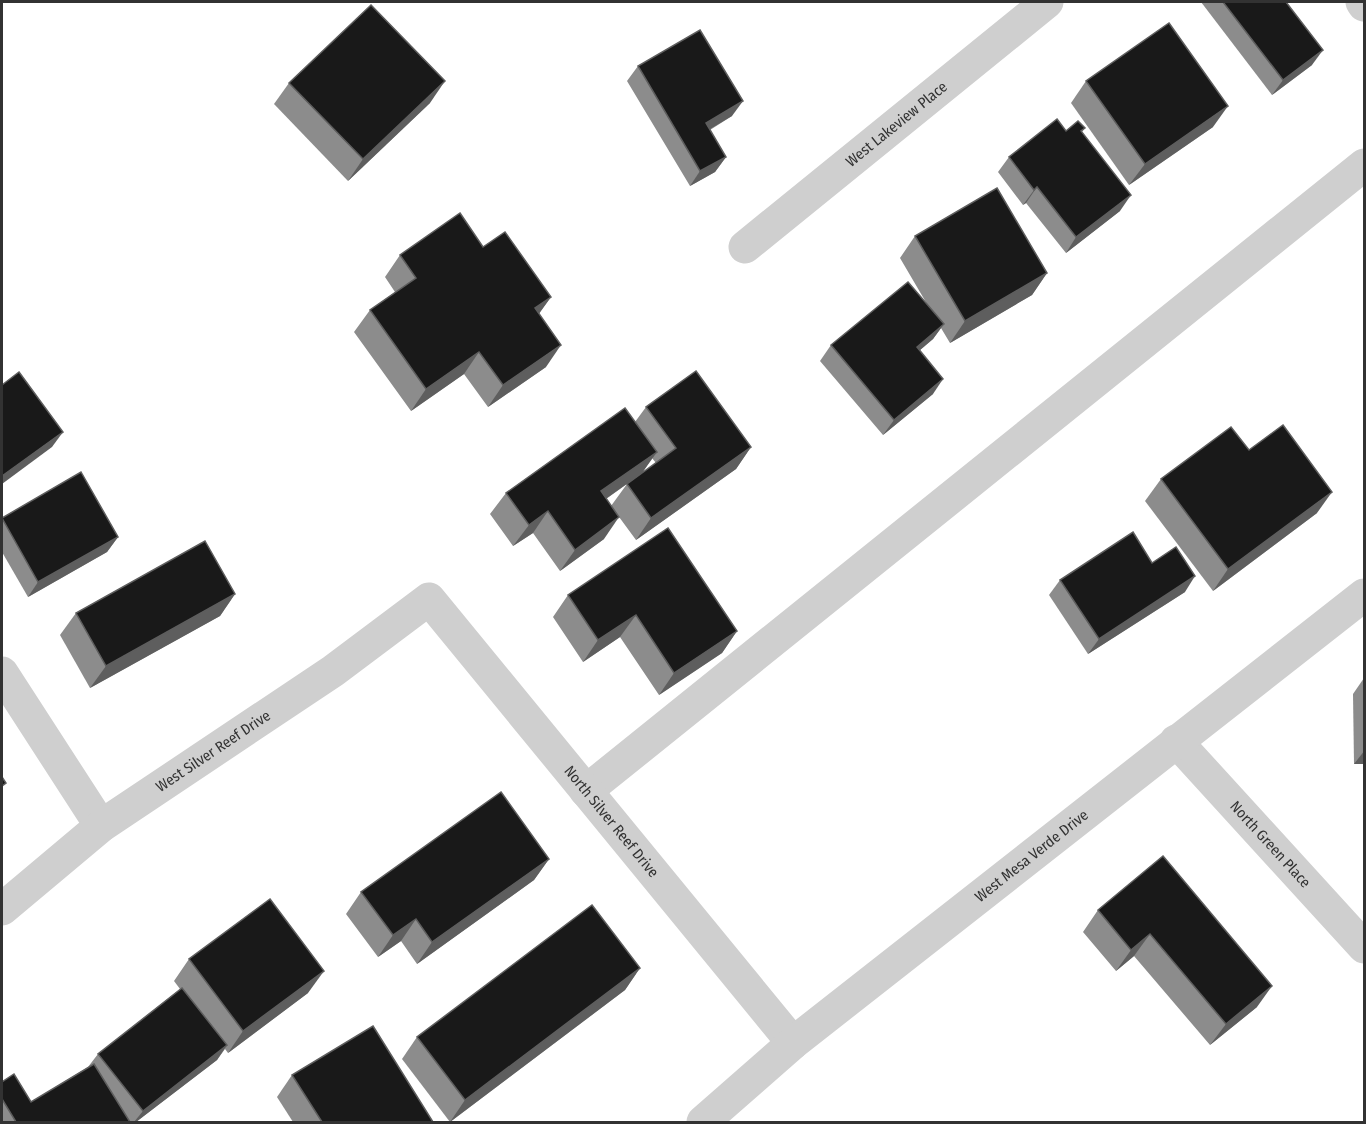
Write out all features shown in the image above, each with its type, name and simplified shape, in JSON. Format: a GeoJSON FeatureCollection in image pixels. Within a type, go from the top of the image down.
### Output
{"type":"FeatureCollection","features":[{"type":"Feature","properties":{"kind":"street","name":"West Lakeview Place"},"geometry":{"type":"LineString","coordinates":[[745,247],[1047,2]]}},
{"type":"Feature","properties":{"kind":"street"},"geometry":{"type":"LineString","coordinates":[[586,790],[1365,165]]}},
{"type":"Feature","properties":{"kind":"street","name":"West Mesa Verde Drive"},"geometry":{"type":"LineString","coordinates":[[703,1122],[793,1044],[1176,741],[1365,595]]}},
{"type":"Feature","properties":{"kind":"street","name":"North Silver Reef Drive"},"geometry":{"type":"LineString","coordinates":[[429,599],[793,1044]]}},
{"type":"Feature","properties":{"kind":"street","name":"West Silver Reef Drive"},"geometry":{"type":"LineString","coordinates":[[2,909],[101,826],[333,671],[429,599]]}},
{"type":"Feature","properties":{"kind":"street"},"geometry":{"type":"LineString","coordinates":[[2,673],[101,826]]}},
{"type":"Feature","properties":{"kind":"street","name":"North Green Place"},"geometry":{"type":"LineString","coordinates":[[1176,741],[1365,947]]}},
{"type":"Feature","properties":{"kind":"building"},"geometry":{"type":"Polygon","coordinates":[[[1223,2],[1286,2],[1323,50],[1283,80],[1223,2]]]}},
{"type":"Feature","properties":{"kind":"building"},"geometry":{"type":"Polygon","coordinates":[[[371,5],[445,81],[363,159],[289,83],[371,5]]]}},
{"type":"Feature","properties":{"kind":"building"},"geometry":{"type":"Polygon","coordinates":[[[1169,23],[1228,106],[1145,164],[1086,81],[1169,23]]]}},
{"type":"Feature","properties":{"kind":"building"},"geometry":{"type":"Polygon","coordinates":[[[700,30],[743,101],[706,123],[726,157],[700,171],[638,66],[700,30]]]}},
{"type":"Feature","properties":{"kind":"building"},"geometry":{"type":"Polygon","coordinates":[[[1057,119],[1066,131],[1078,121],[1085,128],[1081,131],[1131,195],[1076,237],[1037,187],[1034,190],[1009,157],[1057,119]]]}},
{"type":"Feature","properties":{"kind":"building"},"geometry":{"type":"Polygon","coordinates":[[[997,188],[1047,273],[965,321],[915,236],[997,188]]]}},
{"type":"Feature","properties":{"kind":"building"},"geometry":{"type":"Polygon","coordinates":[[[460,213],[483,247],[505,232],[551,297],[535,308],[561,345],[503,385],[479,352],[426,389],[370,310],[416,278],[400,255],[460,213]]]}},
{"type":"Feature","properties":{"kind":"building"},"geometry":{"type":"Polygon","coordinates":[[[908,282],[944,324],[917,347],[943,379],[894,420],[831,345],[908,282]]]}},
{"type":"Feature","properties":{"kind":"building"},"geometry":{"type":"Polygon","coordinates":[[[696,371],[751,447],[651,518],[627,484],[676,448],[646,407],[696,371]]]}},
{"type":"Feature","properties":{"kind":"building"},"geometry":{"type":"Polygon","coordinates":[[[19,372],[63,432],[2,476],[2,385],[19,372]]]}},
{"type":"Feature","properties":{"kind":"building"},"geometry":{"type":"Polygon","coordinates":[[[625,408],[657,452],[601,491],[619,517],[575,550],[548,511],[529,525],[506,493],[625,408]]]}},
{"type":"Feature","properties":{"kind":"building"},"geometry":{"type":"Polygon","coordinates":[[[1283,425],[1332,492],[1228,569],[1161,479],[1231,427],[1249,450],[1283,425]]]}},
{"type":"Feature","properties":{"kind":"building"},"geometry":{"type":"Polygon","coordinates":[[[81,472],[118,537],[38,582],[2,518],[81,472]]]}},
{"type":"Feature","properties":{"kind":"building"},"geometry":{"type":"Polygon","coordinates":[[[668,528],[737,631],[674,673],[636,615],[598,640],[568,595],[668,528]]]}},
{"type":"Feature","properties":{"kind":"building"},"geometry":{"type":"Polygon","coordinates":[[[1133,532],[1152,563],[1176,547],[1195,576],[1099,639],[1060,580],[1133,532]]]}},
{"type":"Feature","properties":{"kind":"building"},"geometry":{"type":"Polygon","coordinates":[[[205,541],[235,594],[106,666],[76,613],[205,541]]]}},
{"type":"Feature","properties":{"kind":"building"},"geometry":{"type":"Polygon","coordinates":[[[501,792],[549,859],[432,942],[416,919],[393,935],[361,892],[501,792]]]}},
{"type":"Feature","properties":{"kind":"building"},"geometry":{"type":"Polygon","coordinates":[[[1163,856],[1272,986],[1226,1024],[1150,934],[1131,950],[1098,910],[1163,856]]]}},
{"type":"Feature","properties":{"kind":"building"},"geometry":{"type":"Polygon","coordinates":[[[270,899],[324,971],[243,1031],[189,959],[270,899]]]}},
{"type":"Feature","properties":{"kind":"building"},"geometry":{"type":"Polygon","coordinates":[[[592,905],[640,968],[465,1100],[417,1037],[592,905]]]}},
{"type":"Feature","properties":{"kind":"building"},"geometry":{"type":"Polygon","coordinates":[[[182,988],[227,1045],[143,1111],[98,1054],[182,988]]]}},
{"type":"Feature","properties":{"kind":"building"},"geometry":{"type":"Polygon","coordinates":[[[373,1026],[433,1122],[322,1122],[292,1075],[373,1026]]]}},
{"type":"Feature","properties":{"kind":"building"},"geometry":{"type":"Polygon","coordinates":[[[94,1064],[130,1122],[16,1122],[2,1099],[2,1082],[14,1074],[31,1102],[94,1064]]]}}]}
